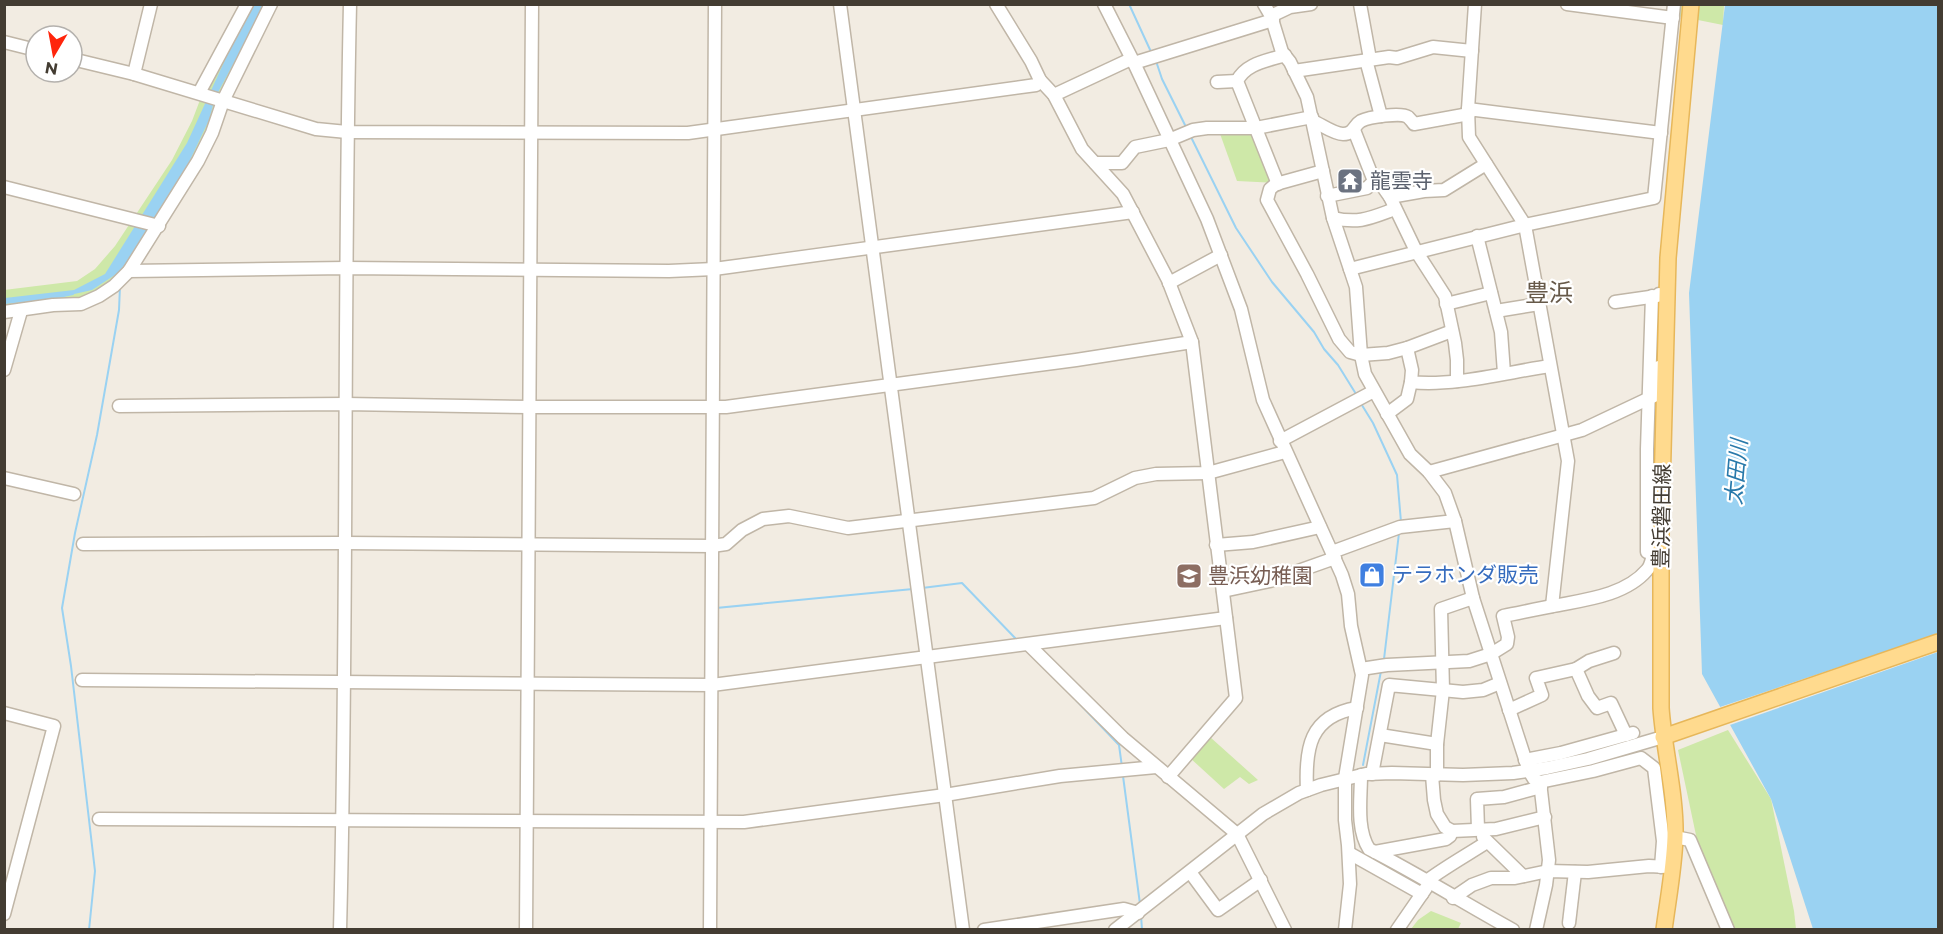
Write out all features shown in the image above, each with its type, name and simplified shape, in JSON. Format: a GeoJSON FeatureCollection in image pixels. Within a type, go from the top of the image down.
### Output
{"type":"FeatureCollection","features":[{"type":"Feature","properties":{"kind":"main road","name":"豊浜磐田線"},"geometry":{"type":"LineString","coordinates":[[1664,930],[1667,867],[1675,837],[1661,708],[1661,528],[1667,264],[1691,4]]}},
{"type":"Feature","properties":{"kind":"main road"},"geometry":{"type":"LineString","coordinates":[[1663,737],[1938,642]]}},
{"type":"Feature","properties":{"kind":"street"},"geometry":{"type":"LineString","coordinates":[[134,74],[151,4]]}},
{"type":"Feature","properties":{"kind":"street"},"geometry":{"type":"LineString","coordinates":[[199,93],[247,4]]}},
{"type":"Feature","properties":{"kind":"street"},"geometry":{"type":"LineString","coordinates":[[4,312],[53,305],[81,304],[114,286],[129,271],[198,161],[212,134],[223,100],[271,4]]}},
{"type":"Feature","properties":{"kind":"street"},"geometry":{"type":"LineString","coordinates":[[340,930],[343,820],[347,132],[350,4]]}},
{"type":"Feature","properties":{"kind":"street"},"geometry":{"type":"LineString","coordinates":[[526,930],[532,4]]}},
{"type":"Feature","properties":{"kind":"street"},"geometry":{"type":"LineString","coordinates":[[710,930],[715,4]]}},
{"type":"Feature","properties":{"kind":"street"},"geometry":{"type":"LineString","coordinates":[[840,4],[963,930]]}},
{"type":"Feature","properties":{"kind":"street"},"geometry":{"type":"LineString","coordinates":[[996,4],[1040,80],[1054,95],[1082,148],[1123,194],[1169,283],[1192,342],[1236,698],[1168,777]]}},
{"type":"Feature","properties":{"kind":"street"},"geometry":{"type":"LineString","coordinates":[[1104,4],[1207,219],[1241,309],[1263,400],[1333,555],[1348,594],[1351,626],[1361,669],[1361,686],[1345,778],[1345,820],[1350,884],[1345,930]]}},
{"type":"Feature","properties":{"kind":"street"},"geometry":{"type":"LineString","coordinates":[[1264,4],[1272,18],[1282,52],[1307,97],[1327,196],[1356,287],[1361,356],[1365,374],[1410,454],[1429,472],[1445,493],[1455,521],[1473,598],[1500,683],[1527,765],[1534,779],[1540,784],[1549,849],[1548,871],[1536,930]]}},
{"type":"Feature","properties":{"kind":"street"},"geometry":{"type":"LineString","coordinates":[[1054,95],[1133,61],[1272,18],[1290,7],[1311,4]]}},
{"type":"Feature","properties":{"kind":"street"},"geometry":{"type":"LineString","coordinates":[[1360,4],[1368,60],[1381,116]]}},
{"type":"Feature","properties":{"kind":"street"},"geometry":{"type":"LineString","coordinates":[[1475,4],[1468,111],[1469,137],[1525,225],[1568,461],[1552,606]]}},
{"type":"Feature","properties":{"kind":"street"},"geometry":{"type":"LineString","coordinates":[[1567,4],[1673,18]]}},
{"type":"Feature","properties":{"kind":"street"},"geometry":{"type":"LineString","coordinates":[[1350,269],[1477,236],[1654,198],[1674,4]]}},
{"type":"Feature","properties":{"kind":"street"},"geometry":{"type":"LineString","coordinates":[[4,42],[24,47]]}},
{"type":"Feature","properties":{"kind":"street"},"geometry":{"type":"LineString","coordinates":[[1294,71],[1389,57],[1397,58],[1433,47],[1472,51]]}},
{"type":"Feature","properties":{"kind":"street"},"geometry":{"type":"LineString","coordinates":[[1278,184],[1237,81],[1247,68],[1285,55]]}},
{"type":"Feature","properties":{"kind":"street"},"geometry":{"type":"LineString","coordinates":[[84,62],[134,74],[316,129],[347,132],[688,133],[1036,85],[1040,80]]}},
{"type":"Feature","properties":{"kind":"street"},"geometry":{"type":"LineString","coordinates":[[1217,82],[1237,81]]}},
{"type":"Feature","properties":{"kind":"street"},"geometry":{"type":"LineString","coordinates":[[1095,163],[1122,164],[1136,147],[1169,140],[1193,130],[1256,128],[1313,119],[1341,134],[1354,130],[1360,121],[1381,116],[1407,116],[1414,124],[1468,111],[1661,133]]}},
{"type":"Feature","properties":{"kind":"street"},"geometry":{"type":"LineString","coordinates":[[1354,130],[1374,181],[1383,187],[1390,197],[1416,251],[1445,296],[1457,360],[1457,381]]}},
{"type":"Feature","properties":{"kind":"street"},"geometry":{"type":"LineString","coordinates":[[1390,197],[1424,190],[1444,190],[1486,164]]}},
{"type":"Feature","properties":{"kind":"street"},"geometry":{"type":"LineString","coordinates":[[1323,171],[1278,184],[1270,189],[1267,200],[1339,339],[1350,352],[1361,356],[1407,348],[1452,331]]}},
{"type":"Feature","properties":{"kind":"street"},"geometry":{"type":"LineString","coordinates":[[1327,196],[1367,188],[1374,181]]}},
{"type":"Feature","properties":{"kind":"street"},"geometry":{"type":"LineString","coordinates":[[4,187],[159,226]]}},
{"type":"Feature","properties":{"kind":"street"},"geometry":{"type":"LineString","coordinates":[[1333,219],[1359,222],[1395,209]]}},
{"type":"Feature","properties":{"kind":"street"},"geometry":{"type":"LineString","coordinates":[[129,271],[346,268],[669,271],[714,269],[1133,212]]}},
{"type":"Feature","properties":{"kind":"street"},"geometry":{"type":"LineString","coordinates":[[1477,236],[1501,332],[1504,373]]}},
{"type":"Feature","properties":{"kind":"street"},"geometry":{"type":"LineString","coordinates":[[1169,283],[1221,255]]}},
{"type":"Feature","properties":{"kind":"street"},"geometry":{"type":"LineString","coordinates":[[1615,302],[1658,294],[1667,264]]}},
{"type":"Feature","properties":{"kind":"street"},"geometry":{"type":"LineString","coordinates":[[1446,304],[1491,293]]}},
{"type":"Feature","properties":{"kind":"street"},"geometry":{"type":"LineString","coordinates":[[1646,571],[1652,296]]}},
{"type":"Feature","properties":{"kind":"street"},"geometry":{"type":"LineString","coordinates":[[1496,311],[1539,304]]}},
{"type":"Feature","properties":{"kind":"street"},"geometry":{"type":"LineString","coordinates":[[4,370],[21,310]]}},
{"type":"Feature","properties":{"kind":"street"},"geometry":{"type":"LineString","coordinates":[[1429,472],[1582,430],[1656,395],[1661,351],[1666,340]]}},
{"type":"Feature","properties":{"kind":"street"},"geometry":{"type":"LineString","coordinates":[[119,406],[345,404],[712,407],[890,386],[1192,342]]}},
{"type":"Feature","properties":{"kind":"street"},"geometry":{"type":"LineString","coordinates":[[1388,414],[1407,399],[1412,370],[1407,348]]}},
{"type":"Feature","properties":{"kind":"street"},"geometry":{"type":"LineString","coordinates":[[1410,382],[1426,384],[1457,381],[1550,366]]}},
{"type":"Feature","properties":{"kind":"street"},"geometry":{"type":"LineString","coordinates":[[83,544],[344,543],[712,546],[726,544],[742,530],[763,519],[789,516],[848,528],[1094,498],[1135,478],[1156,474],[1208,473],[1283,447],[1374,391]]}},
{"type":"Feature","properties":{"kind":"street"},"geometry":{"type":"LineString","coordinates":[[1647,449],[1654,450],[1659,435],[1663,432]]}},
{"type":"Feature","properties":{"kind":"street"},"geometry":{"type":"LineString","coordinates":[[4,478],[74,494]]}},
{"type":"Feature","properties":{"kind":"street"},"geometry":{"type":"LineString","coordinates":[[1223,591],[1270,581],[1400,526],[1455,521]]}},
{"type":"Feature","properties":{"kind":"street"},"geometry":{"type":"LineString","coordinates":[[1216,545],[1253,542],[1320,526]]}},
{"type":"Feature","properties":{"kind":"street"},"geometry":{"type":"LineString","coordinates":[[1361,669],[1387,665],[1469,662],[1491,654],[1507,644],[1508,637],[1503,616],[1588,600],[1607,595],[1631,583],[1651,564],[1656,532],[1661,528]]}},
{"type":"Feature","properties":{"kind":"street"},"geometry":{"type":"LineString","coordinates":[[1473,598],[1441,609],[1443,690],[1434,775],[1434,800],[1437,813],[1445,827],[1452,831],[1496,829],[1545,817]]}},
{"type":"Feature","properties":{"kind":"street"},"geometry":{"type":"LineString","coordinates":[[82,680],[712,685],[1226,618]]}},
{"type":"Feature","properties":{"kind":"street"},"geometry":{"type":"LineString","coordinates":[[1029,645],[1124,738],[1237,834],[1285,930]]}},
{"type":"Feature","properties":{"kind":"street"},"geometry":{"type":"LineString","coordinates":[[1509,710],[1542,695],[1536,678],[1576,669],[1589,661],[1614,653]]}},
{"type":"Feature","properties":{"kind":"street"},"geometry":{"type":"LineString","coordinates":[[1527,765],[1630,734],[1611,703],[1597,708],[1588,696],[1576,669]]}},
{"type":"Feature","properties":{"kind":"street"},"geometry":{"type":"LineString","coordinates":[[1500,683],[1483,690],[1463,692],[1389,685],[1380,735],[1366,774],[1361,828],[1364,843],[1369,849],[1513,930]]}},
{"type":"Feature","properties":{"kind":"street"},"geometry":{"type":"LineString","coordinates":[[1306,790],[1307,752],[1318,726],[1342,711],[1357,708]]}},
{"type":"Feature","properties":{"kind":"street"},"geometry":{"type":"LineString","coordinates":[[4,713],[54,726],[4,914]]}},
{"type":"Feature","properties":{"kind":"street"},"geometry":{"type":"LineString","coordinates":[[1380,735],[1437,744]]}},
{"type":"Feature","properties":{"kind":"street"},"geometry":{"type":"LineString","coordinates":[[1115,930],[1263,814],[1306,790],[1366,774],[1463,775],[1588,759],[1663,737]]}},
{"type":"Feature","properties":{"kind":"street"},"geometry":{"type":"LineString","coordinates":[[1453,898],[1472,885],[1491,878],[1522,876],[1548,871],[1588,872],[1649,866],[1667,867],[1654,768],[1641,758],[1540,784],[1504,797],[1477,800],[1477,829],[1522,876]]}},
{"type":"Feature","properties":{"kind":"street"},"geometry":{"type":"LineString","coordinates":[[99,819],[744,822],[945,795],[1060,776],[1156,767]]}},
{"type":"Feature","properties":{"kind":"street"},"geometry":{"type":"LineString","coordinates":[[1375,852],[1446,839],[1452,831]]}},
{"type":"Feature","properties":{"kind":"street"},"geometry":{"type":"LineString","coordinates":[[1675,837],[1690,840],[1728,930]]}},
{"type":"Feature","properties":{"kind":"street"},"geometry":{"type":"LineString","coordinates":[[1397,930],[1429,881],[1449,864],[1487,842]]}},
{"type":"Feature","properties":{"kind":"street"},"geometry":{"type":"LineString","coordinates":[[1349,853],[1422,894]]}},
{"type":"Feature","properties":{"kind":"street"},"geometry":{"type":"LineString","coordinates":[[1190,872],[1218,910],[1260,880]]}},
{"type":"Feature","properties":{"kind":"street"},"geometry":{"type":"LineString","coordinates":[[1569,923],[1575,872]]}},
{"type":"Feature","properties":{"kind":"street"},"geometry":{"type":"LineString","coordinates":[[984,930],[1124,909],[1138,913]]}},
{"type":"Feature","properties":{"kind":"green space"},"geometry":{"type":"Polygon","coordinates":[[[247,5],[271,5],[219,111],[139,258],[92,299],[5,309],[4,290],[77,281],[95,269],[115,246],[172,160],[192,121],[211,71],[247,5]]]}},
{"type":"Feature","properties":{"kind":"green space"},"geometry":{"type":"Polygon","coordinates":[[[1674,5],[1724,5],[1723,25],[1673,15],[1674,5]]]}},
{"type":"Feature","properties":{"kind":"green space"},"geometry":{"type":"Polygon","coordinates":[[[1254,130],[1275,183],[1237,181],[1219,131],[1254,130]]]}},
{"type":"Feature","properties":{"kind":"green space"},"geometry":{"type":"Polygon","coordinates":[[[1728,730],[1771,799],[1796,929],[1722,929],[1704,873],[1678,750],[1728,730]]]}},
{"type":"Feature","properties":{"kind":"green space"},"geometry":{"type":"Polygon","coordinates":[[[1210,737],[1258,780],[1249,784],[1240,777],[1224,789],[1189,757],[1210,737]]]}},
{"type":"Feature","properties":{"kind":"green space"},"geometry":{"type":"Polygon","coordinates":[[[1431,911],[1461,923],[1458,929],[1411,929],[1418,920],[1431,911]]]}},
{"type":"Feature","properties":{"kind":"water"},"geometry":{"type":"Polygon","coordinates":[[[253,5],[265,5],[215,98],[209,120],[183,175],[124,269],[92,290],[52,299],[5,304],[5,298],[74,290],[105,274],[187,143],[253,5]]]}},
{"type":"Feature","properties":{"kind":"water","name":"太田川"},"geometry":{"type":"Polygon","coordinates":[[[1725,5],[1938,5],[1938,929],[1813,929],[1771,799],[1702,674],[1689,293],[1725,5]]]}},
{"type":"Feature","properties":{"kind":"pier"},"geometry":{"type":"Polygon","coordinates":[[[1938,634],[1938,652],[1727,726],[1717,708],[1938,634]]]}},
{"type":"Feature","properties":{"kind":"waterway"},"geometry":{"type":"LineString","coordinates":[[1129,4],[1152,54]]}},
{"type":"Feature","properties":{"kind":"waterway"},"geometry":{"type":"LineString","coordinates":[[1156,61],[1162,79],[1186,127]]}},
{"type":"Feature","properties":{"kind":"waterway"},"geometry":{"type":"LineString","coordinates":[[1190,135],[1236,228],[1272,282],[1314,332],[1356,394]]}},
{"type":"Feature","properties":{"kind":"waterway"},"geometry":{"type":"LineString","coordinates":[[89,930],[95,871],[62,608],[75,533],[97,435],[119,310],[120,286]]}},
{"type":"Feature","properties":{"kind":"waterway"},"geometry":{"type":"LineString","coordinates":[[49,299],[73,294]]}},
{"type":"Feature","properties":{"kind":"waterway"},"geometry":{"type":"LineString","coordinates":[[1360,402],[1373,423],[1397,475],[1401,522]]}},
{"type":"Feature","properties":{"kind":"waterway"},"geometry":{"type":"LineString","coordinates":[[1384,659],[1399,533]]}},
{"type":"Feature","properties":{"kind":"waterway"},"geometry":{"type":"LineString","coordinates":[[922,588],[962,583],[1017,640]]}},
{"type":"Feature","properties":{"kind":"waterway"},"geometry":{"type":"LineString","coordinates":[[716,608],[913,589]]}},
{"type":"Feature","properties":{"kind":"waterway"},"geometry":{"type":"LineString","coordinates":[[1363,765],[1381,671]]}},
{"type":"Feature","properties":{"kind":"waterway"},"geometry":{"type":"LineString","coordinates":[[1076,700],[1119,745],[1122,767]]}},
{"type":"Feature","properties":{"kind":"waterway"},"geometry":{"type":"LineString","coordinates":[[1123,776],[1140,904]]}},
{"type":"Feature","properties":{"kind":"waterway"},"geometry":{"type":"LineString","coordinates":[[1141,915],[1142,930]]}},
{"type":"Feature","properties":{"kind":"place","name":"龍雲寺"},"geometry":{"type":"Point","coordinates":[1350,181]}},
{"type":"Feature","properties":{"kind":"place","name":"テラホンダ販売"},"geometry":{"type":"Point","coordinates":[1372,575]}},
{"type":"Feature","properties":{"kind":"place","name":"豊浜幼稚園"},"geometry":{"type":"Point","coordinates":[1189,576]}},
{"type":"Feature","properties":{"kind":"district","name":"豊浜"},"geometry":{"type":"Point","coordinates":[1549,293]}}]}
